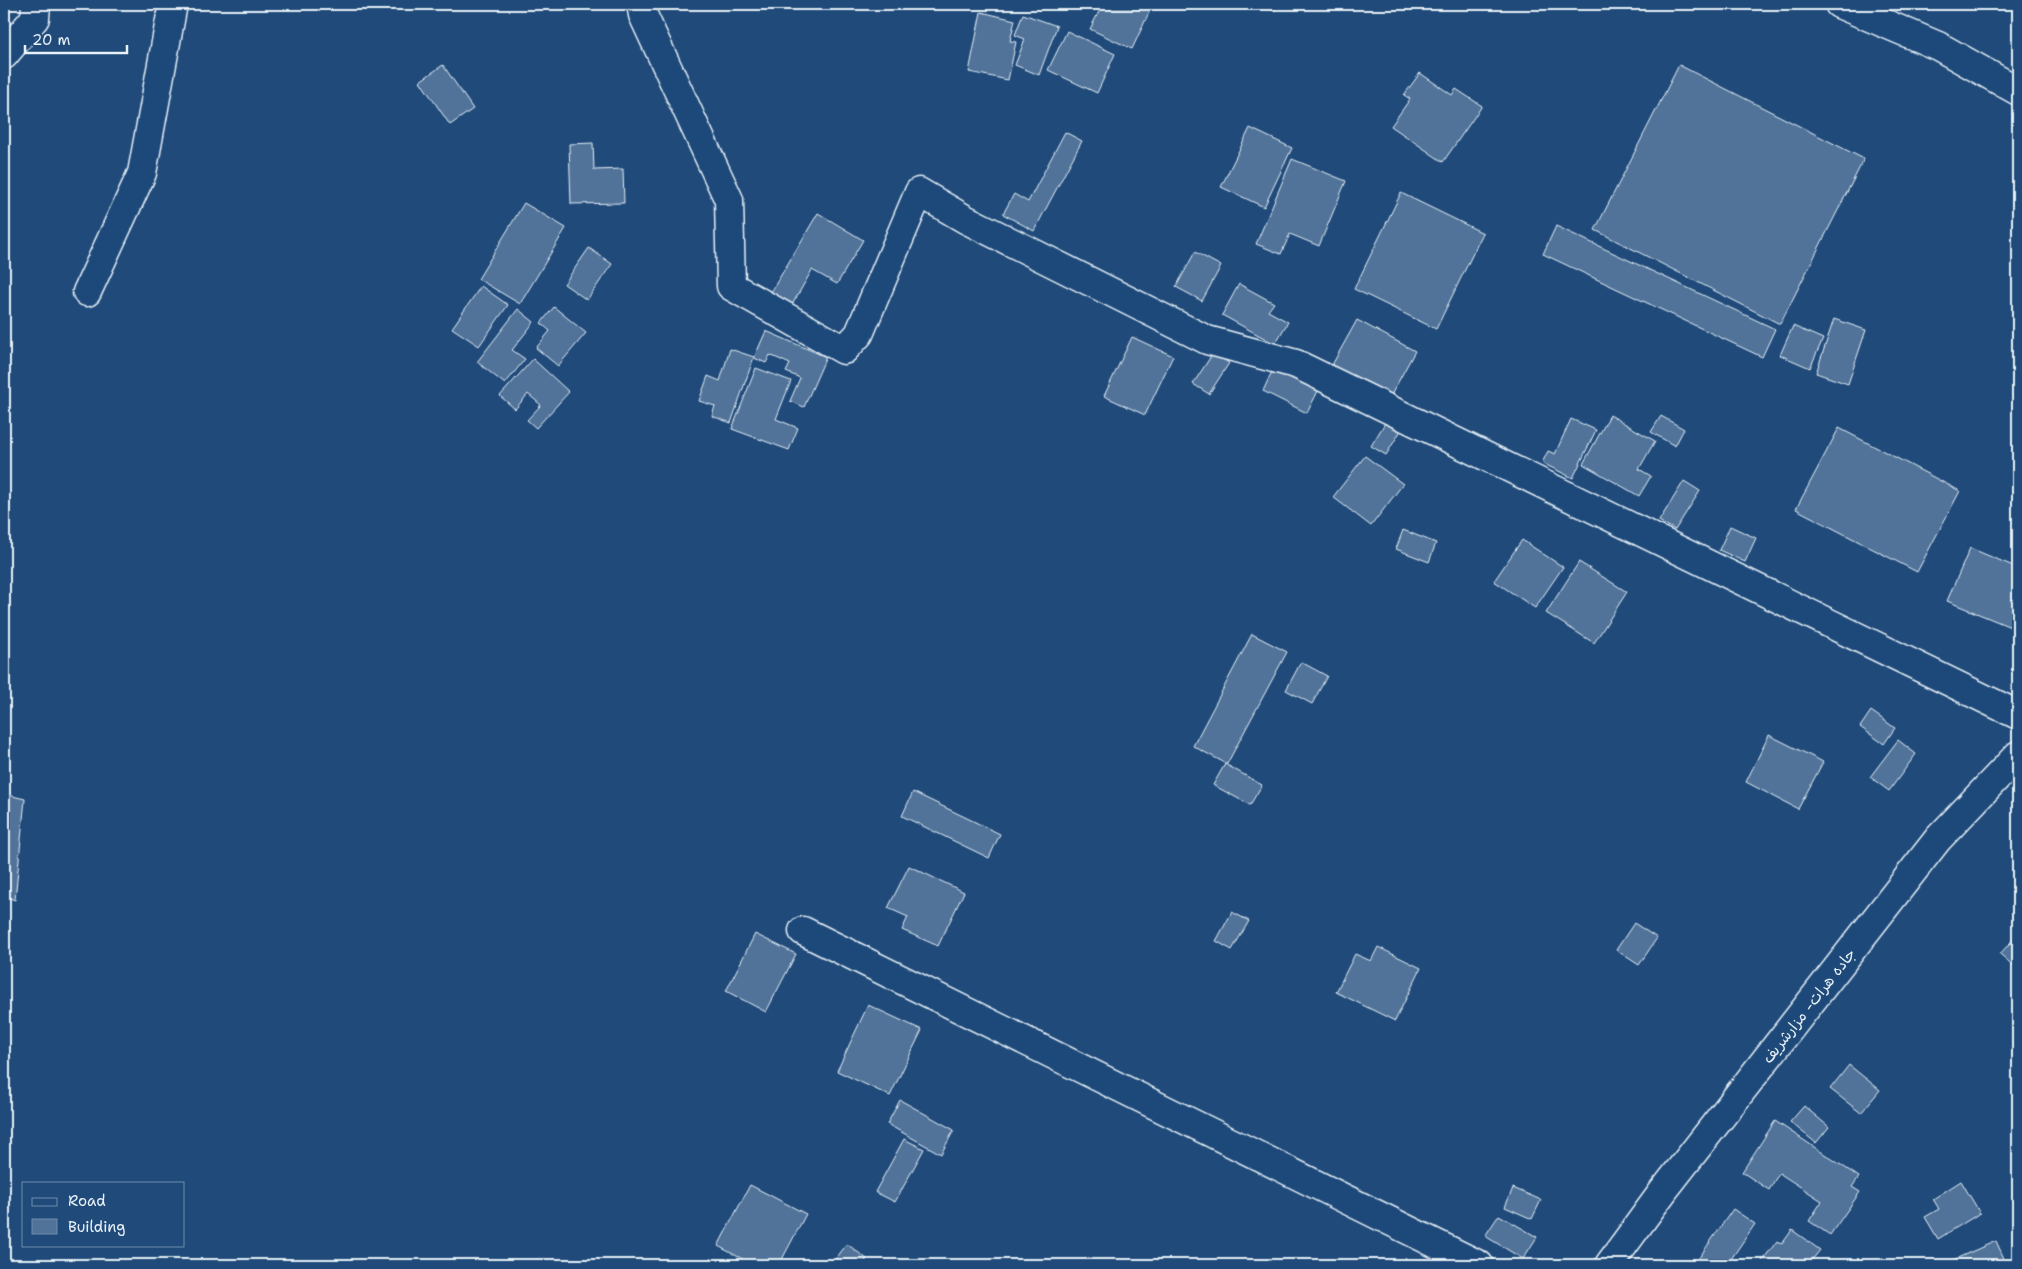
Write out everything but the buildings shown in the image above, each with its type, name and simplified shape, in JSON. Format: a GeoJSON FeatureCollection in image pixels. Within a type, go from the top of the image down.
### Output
{"type":"FeatureCollection","features":[{"type":"Feature","properties":{"kind":"main road"},"geometry":{"type":"LineString","coordinates":[[4,56],[35,18],[36,4]]}},
{"type":"Feature","properties":{"kind":"main road"},"geometry":{"type":"LineString","coordinates":[[87,292],[142,173],[173,4]]}},
{"type":"Feature","properties":{"kind":"main road"},"geometry":{"type":"LineString","coordinates":[[641,4],[644,15],[729,200],[732,286],[844,350],[859,334],[919,192],[965,219],[1207,340],[1296,364],[2018,714]]}},
{"type":"Feature","properties":{"kind":"main road"},"geometry":{"type":"LineString","coordinates":[[1839,4],[1938,46],[2018,91]]}},
{"type":"Feature","properties":{"kind":"main road","name":"جاده هرات- مزارشریف"},"geometry":{"type":"LineString","coordinates":[[1609,1265],[1664,1190],[1938,839],[2018,755]]}},
{"type":"Feature","properties":{"kind":"main road"},"geometry":{"type":"LineString","coordinates":[[803,932],[1478,1265]]}}]}
